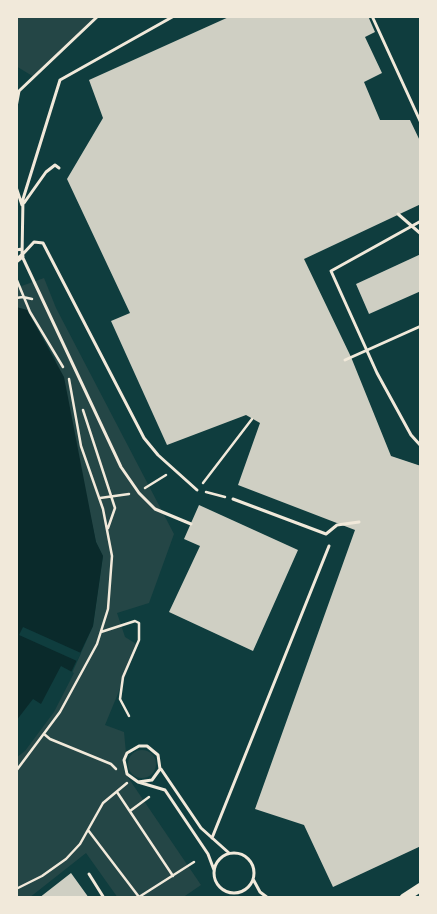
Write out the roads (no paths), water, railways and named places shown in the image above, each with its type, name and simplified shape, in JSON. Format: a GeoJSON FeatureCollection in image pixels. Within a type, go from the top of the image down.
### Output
{"type":"FeatureCollection","features":[{"type":"Feature","properties":{"kind":"main road"},"geometry":{"type":"LineString","coordinates":[[405,898],[421,887]]}},
{"type":"Feature","properties":{"kind":"street"},"geometry":{"type":"LineString","coordinates":[[16,261],[22,256]]}},
{"type":"Feature","properties":{"kind":"lane"},"geometry":{"type":"LineString","coordinates":[[16,107],[19,91],[98,16]]}},
{"type":"Feature","properties":{"kind":"lane"},"geometry":{"type":"LineString","coordinates":[[174,16],[60,80],[22,205],[22,256],[121,467],[139,492],[156,509],[191,524]]}},
{"type":"Feature","properties":{"kind":"lane"},"geometry":{"type":"LineString","coordinates":[[372,16],[421,123]]}},
{"type":"Feature","properties":{"kind":"lane"},"geometry":{"type":"LineString","coordinates":[[22,205],[46,172],[55,166],[59,168]]}},
{"type":"Feature","properties":{"kind":"lane"},"geometry":{"type":"LineString","coordinates":[[16,187],[22,205]]}},
{"type":"Feature","properties":{"kind":"lane"},"geometry":{"type":"LineString","coordinates":[[398,214],[421,234]]}},
{"type":"Feature","properties":{"kind":"lane"},"geometry":{"type":"LineString","coordinates":[[421,221],[331,271],[377,373],[411,435],[421,446]]}},
{"type":"Feature","properties":{"kind":"lane"},"geometry":{"type":"LineString","coordinates":[[22,256],[34,242],[43,244],[144,438],[158,455],[175,468],[197,490]]}},
{"type":"Feature","properties":{"kind":"lane"},"geometry":{"type":"LineString","coordinates":[[16,250],[22,249]]}},
{"type":"Feature","properties":{"kind":"lane"},"geometry":{"type":"LineString","coordinates":[[345,360],[421,326]]}},
{"type":"Feature","properties":{"kind":"lane"},"geometry":{"type":"LineString","coordinates":[[233,499],[326,534],[337,526],[359,522]]}},
{"type":"Feature","properties":{"kind":"lane"},"geometry":{"type":"LineString","coordinates":[[212,838],[329,546]]}},
{"type":"Feature","properties":{"kind":"lane"},"geometry":{"type":"LineString","coordinates":[[231,893],[244,890],[253,879],[254,872],[249,859],[243,855],[229,853],[201,828],[160,768],[158,755],[153,749],[139,746],[133,749],[127,754],[124,767],[126,774],[138,782],[165,790],[208,854],[217,885],[231,893],[234,898]]}},
{"type":"Feature","properties":{"kind":"lane"},"geometry":{"type":"LineString","coordinates":[[138,782],[152,780],[160,768]]}},
{"type":"Feature","properties":{"kind":"lane"},"geometry":{"type":"LineString","coordinates":[[214,870],[216,862],[229,853]]}},
{"type":"Feature","properties":{"kind":"lane"},"geometry":{"type":"LineString","coordinates":[[89,874],[104,898]]}},
{"type":"Feature","properties":{"kind":"lane"},"geometry":{"type":"LineString","coordinates":[[253,879],[263,898]]}},
{"type":"Feature","properties":{"kind":"lane"},"geometry":{"type":"LineString","coordinates":[[260,892],[268,898]]}}]}
